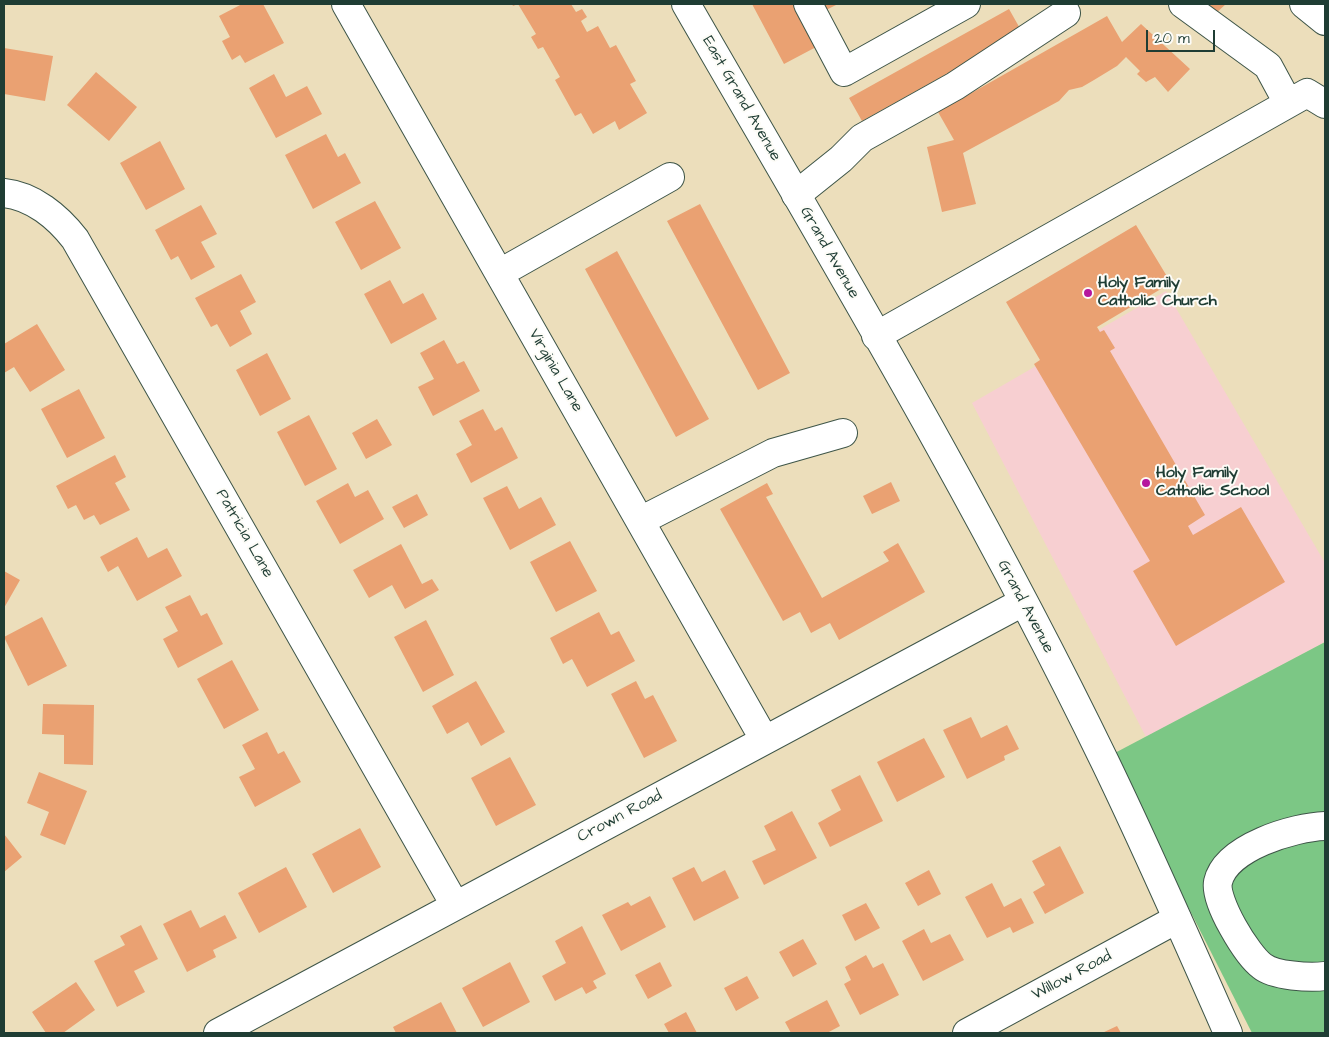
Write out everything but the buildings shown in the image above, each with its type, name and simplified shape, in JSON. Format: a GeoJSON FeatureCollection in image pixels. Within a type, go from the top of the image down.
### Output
{"type":"FeatureCollection","features":[{"type":"Feature","properties":{"kind":"street","name":"Virginia Lane"},"geometry":{"type":"LineString","coordinates":[[346,4],[764,739]]}},
{"type":"Feature","properties":{"kind":"street","name":"East Grand Avenue"},"geometry":{"type":"LineString","coordinates":[[686,4],[796,195]]}},
{"type":"Feature","properties":{"kind":"street"},"geometry":{"type":"LineString","coordinates":[[808,4],[844,72],[966,4]]}},
{"type":"Feature","properties":{"kind":"street"},"geometry":{"type":"LineString","coordinates":[[1183,4],[1268,66],[1288,103]]}},
{"type":"Feature","properties":{"kind":"street"},"geometry":{"type":"LineString","coordinates":[[796,195],[841,159],[862,138],[955,86],[1071,7]]}},
{"type":"Feature","properties":{"kind":"street"},"geometry":{"type":"LineString","coordinates":[[876,336],[1307,92],[1325,104]]}},
{"type":"Feature","properties":{"kind":"street"},"geometry":{"type":"LineString","coordinates":[[500,274],[670,177]]}},
{"type":"Feature","properties":{"kind":"street","name":"Patricia Lane"},"geometry":{"type":"LineString","coordinates":[[4,193],[24,198],[45,209],[63,223],[75,239],[455,906]]}},
{"type":"Feature","properties":{"kind":"street","name":"Grand Avenue"},"geometry":{"type":"LineString","coordinates":[[796,195],[1023,602],[1104,760],[1178,919],[1228,1033]]}},
{"type":"Feature","properties":{"kind":"street"},"geometry":{"type":"LineString","coordinates":[[640,520],[773,453],[843,433]]}},
{"type":"Feature","properties":{"kind":"street","name":"Crown Road"},"geometry":{"type":"LineString","coordinates":[[218,1033],[1023,602]]}},
{"type":"Feature","properties":{"kind":"street"},"geometry":{"type":"LineString","coordinates":[[1325,826],[1284,834],[1248,848],[1223,872],[1218,883],[1219,895],[1232,925],[1262,967],[1288,975],[1325,976]]}},
{"type":"Feature","properties":{"kind":"street","name":"Willow Road"},"geometry":{"type":"LineString","coordinates":[[967,1033],[1178,919]]}},
{"type":"Feature","properties":{"kind":"shaded area","name":"Holy Family Catholic School"},"geometry":{"type":"Polygon","coordinates":[[[1166,291],[1325,563],[1325,642],[1146,737],[972,403],[1166,291]]]}},
{"type":"Feature","properties":{"kind":"green space"},"geometry":{"type":"Polygon","coordinates":[[[1325,642],[1325,1033],[1252,1033],[1111,755],[1325,642]]]}},
{"type":"Feature","properties":{"kind":"place","name":"Holy Family Catholic Church"},"geometry":{"type":"Point","coordinates":[1088,293]}},
{"type":"Feature","properties":{"kind":"place","name":"Holy Family Catholic School"},"geometry":{"type":"Point","coordinates":[1146,483]}}]}
